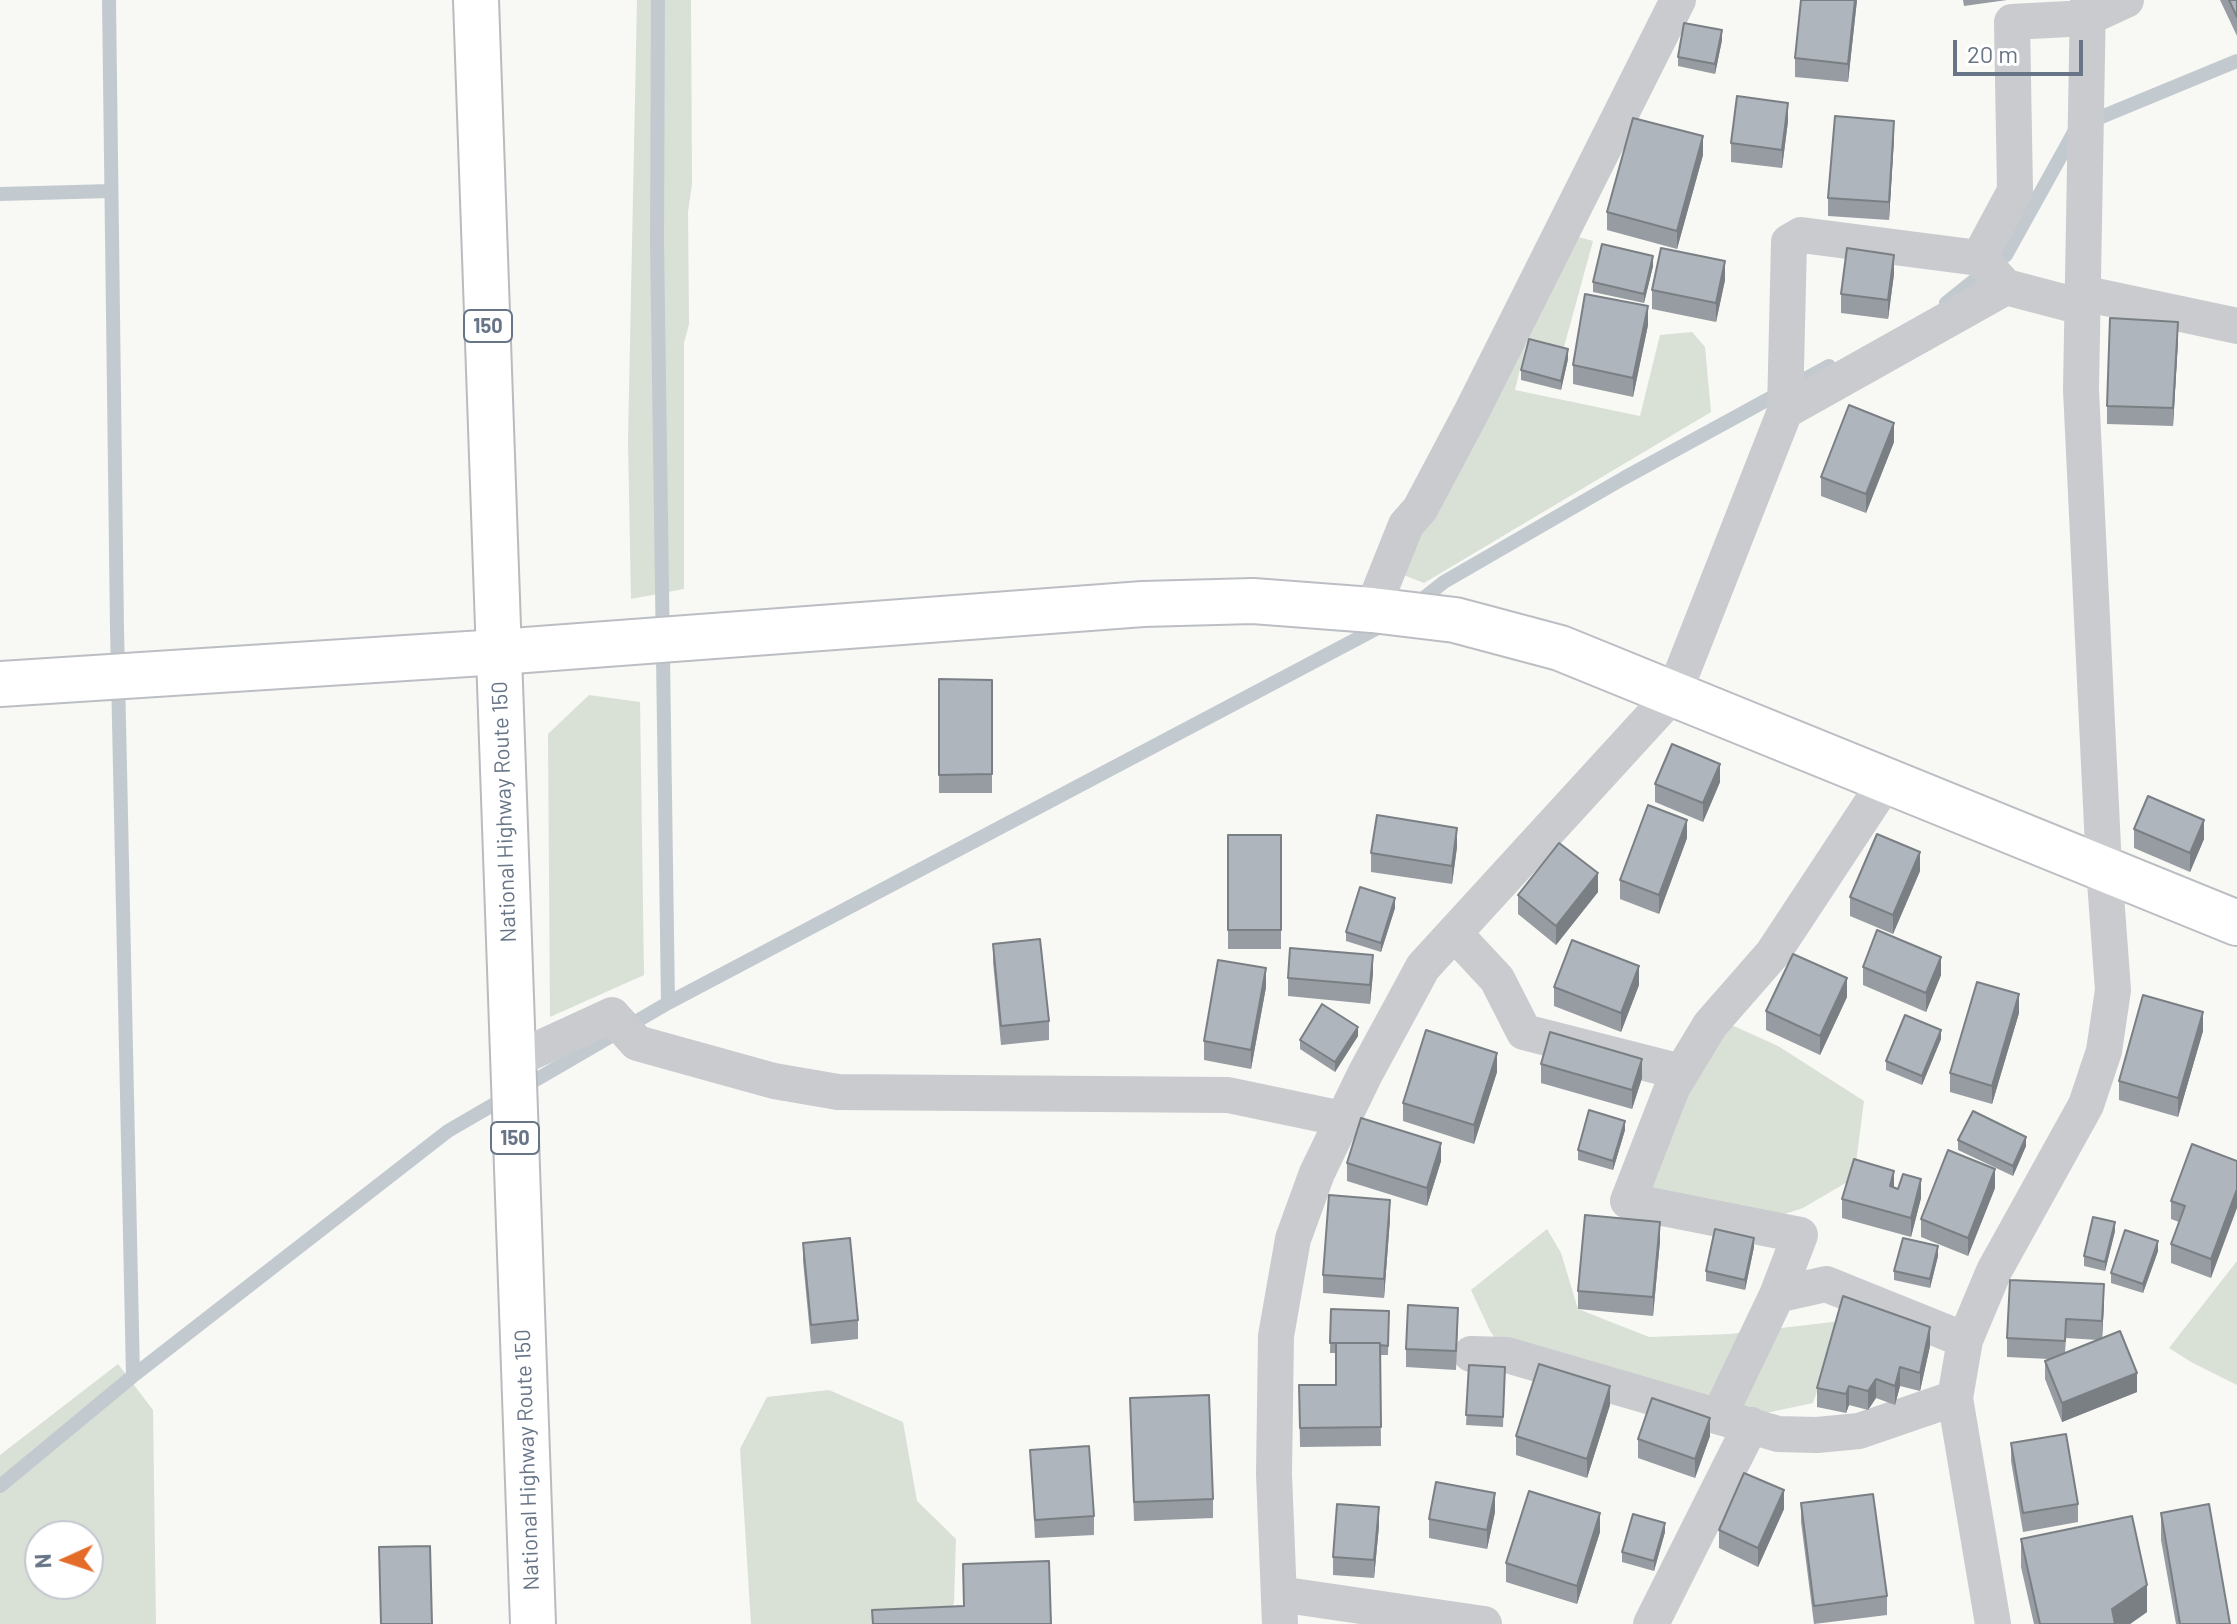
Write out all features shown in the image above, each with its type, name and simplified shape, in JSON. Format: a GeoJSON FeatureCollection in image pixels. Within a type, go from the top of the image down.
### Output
{"type":"FeatureCollection","features":[{"type":"Feature","properties":{"kind":"main road","name":"National Highway Route 150"},"geometry":{"type":"LineString","coordinates":[[476,0],[533,1624]]}},
{"type":"Feature","properties":{"kind":"main road"},"geometry":{"type":"LineString","coordinates":[[0,684],[499,652],[1143,604],[1253,601],[1372,610],[1455,620],[1560,648],[2237,923]]}},
{"type":"Feature","properties":{"kind":"street"},"geometry":{"type":"LineString","coordinates":[[1372,610],[1406,525],[1420,509],[1471,413],[1678,0]]}},
{"type":"Feature","properties":{"kind":"street"},"geometry":{"type":"LineString","coordinates":[[1979,258],[2015,191],[2012,22],[2126,0]]}},
{"type":"Feature","properties":{"kind":"street"},"geometry":{"type":"LineString","coordinates":[[1985,1623],[1955,1398],[1965,1340],[1994,1271],[2086,1105],[2104,1051],[2113,990],[2104,868],[2081,390],[2088,9]]}},
{"type":"Feature","properties":{"kind":"street"},"geometry":{"type":"LineString","coordinates":[[1484,1624],[1279,1609],[1274,1474],[1276,1336],[1293,1239],[1317,1173],[1423,967],[1674,693],[1785,411],[1789,242],[1801,235],[1979,258],[2006,287],[2237,326]]}},
{"type":"Feature","properties":{"kind":"street"},"geometry":{"type":"LineString","coordinates":[[1785,411],[2006,287]]}},
{"type":"Feature","properties":{"kind":"street"},"geometry":{"type":"LineString","coordinates":[[1651,1624],[1735,1421],[1800,1235],[1628,1201],[1681,1072],[1710,1025],[1773,953],[1887,780]]}},
{"type":"Feature","properties":{"kind":"street"},"geometry":{"type":"LineString","coordinates":[[1454,933],[1497,979],[1524,1032],[1681,1072]]}},
{"type":"Feature","properties":{"kind":"street"},"geometry":{"type":"LineString","coordinates":[[512,1061],[612,1015],[637,1043],[774,1081],[838,1092],[1228,1095],[1343,1119]]}},
{"type":"Feature","properties":{"kind":"street"},"geometry":{"type":"LineString","coordinates":[[1777,1295],[1826,1284],[1965,1340]]}},
{"type":"Feature","properties":{"kind":"street"},"geometry":{"type":"LineString","coordinates":[[1471,1354],[1507,1355],[1778,1434],[1817,1435],[1859,1431],[1955,1398]]}},
{"type":"Feature","properties":{"kind":"shaded area"},"geometry":{"type":"Polygon","coordinates":[[[637,0],[691,0],[692,184],[688,212],[689,324],[684,343],[684,589],[631,599],[628,441],[637,0]]]}},
{"type":"Feature","properties":{"kind":"shaded area"},"geometry":{"type":"Polygon","coordinates":[[[1560,232],[1593,241],[1564,347],[1527,340],[1515,390],[1640,416],[1660,335],[1692,332],[1705,347],[1711,412],[1424,583],[1388,569],[1560,232]]]}},
{"type":"Feature","properties":{"kind":"shaded area"},"geometry":{"type":"Polygon","coordinates":[[[589,695],[640,702],[644,975],[550,1017],[548,734],[589,695]]]}},
{"type":"Feature","properties":{"kind":"shaded area"},"geometry":{"type":"Polygon","coordinates":[[[1727,1023],[1778,1046],[1864,1101],[1854,1178],[1803,1208],[1750,1225],[1644,1204],[1692,1054],[1727,1023]]]}},
{"type":"Feature","properties":{"kind":"shaded area"},"geometry":{"type":"Polygon","coordinates":[[[1547,1229],[1561,1253],[1578,1309],[1649,1337],[1730,1334],[1841,1321],[1813,1403],[1733,1420],[1507,1355],[1490,1331],[1471,1290],[1547,1229]]]}},
{"type":"Feature","properties":{"kind":"shaded area"},"geometry":{"type":"Polygon","coordinates":[[[2237,1261],[2237,1385],[2169,1348],[2237,1261]]]}},
{"type":"Feature","properties":{"kind":"shaded area"},"geometry":{"type":"Polygon","coordinates":[[[118,1364],[153,1410],[156,1624],[0,1624],[0,1455],[118,1364]]]}},
{"type":"Feature","properties":{"kind":"shaded area"},"geometry":{"type":"Polygon","coordinates":[[[829,1390],[903,1422],[917,1501],[956,1539],[954,1602],[949,1624],[751,1624],[740,1449],[767,1397],[829,1390]]]}},
{"type":"Feature","properties":{"kind":"building"},"geometry":{"type":"Polygon","coordinates":[[[1801,0],[1855,0],[1848,64],[1795,58],[1801,0]]]}},
{"type":"Feature","properties":{"kind":"building"},"geometry":{"type":"Polygon","coordinates":[[[2229,0],[2237,0],[2237,17],[2229,0]]]}},
{"type":"Feature","properties":{"kind":"building"},"geometry":{"type":"Polygon","coordinates":[[[1684,23],[1722,30],[1715,64],[1678,57],[1684,23]]]}},
{"type":"Feature","properties":{"kind":"building"},"geometry":{"type":"Polygon","coordinates":[[[1737,96],[1788,103],[1782,150],[1731,143],[1737,96]]]}},
{"type":"Feature","properties":{"kind":"building"},"geometry":{"type":"Polygon","coordinates":[[[1835,116],[1894,121],[1889,202],[1828,198],[1835,116]]]}},
{"type":"Feature","properties":{"kind":"building"},"geometry":{"type":"Polygon","coordinates":[[[1633,118],[1703,136],[1677,231],[1607,212],[1633,118]]]}},
{"type":"Feature","properties":{"kind":"building"},"geometry":{"type":"Polygon","coordinates":[[[1602,244],[1653,256],[1644,294],[1593,282],[1602,244]]]}},
{"type":"Feature","properties":{"kind":"building"},"geometry":{"type":"Polygon","coordinates":[[[1661,248],[1725,261],[1716,303],[1652,290],[1661,248]]]}},
{"type":"Feature","properties":{"kind":"building"},"geometry":{"type":"Polygon","coordinates":[[[1847,248],[1894,255],[1888,300],[1841,294],[1847,248]]]}},
{"type":"Feature","properties":{"kind":"building"},"geometry":{"type":"Polygon","coordinates":[[[1585,294],[1648,306],[1633,378],[1573,365],[1585,294]]]}},
{"type":"Feature","properties":{"kind":"building"},"geometry":{"type":"Polygon","coordinates":[[[2110,318],[2178,322],[2173,408],[2107,406],[2110,318]]]}},
{"type":"Feature","properties":{"kind":"building"},"geometry":{"type":"Polygon","coordinates":[[[1529,339],[1568,349],[1561,381],[1521,370],[1529,339]]]}},
{"type":"Feature","properties":{"kind":"building"},"geometry":{"type":"Polygon","coordinates":[[[1849,405],[1894,423],[1866,494],[1821,477],[1849,405]]]}},
{"type":"Feature","properties":{"kind":"building"},"geometry":{"type":"Polygon","coordinates":[[[939,679],[992,680],[992,774],[939,775],[939,679]]]}},
{"type":"Feature","properties":{"kind":"building"},"geometry":{"type":"Polygon","coordinates":[[[1672,744],[1720,764],[1703,803],[1655,784],[1672,744]]]}},
{"type":"Feature","properties":{"kind":"building"},"geometry":{"type":"Polygon","coordinates":[[[2148,796],[2204,820],[2190,853],[2134,829],[2148,796]]]}},
{"type":"Feature","properties":{"kind":"building"},"geometry":{"type":"Polygon","coordinates":[[[1648,805],[1687,820],[1659,895],[1620,880],[1648,805]]]}},
{"type":"Feature","properties":{"kind":"building"},"geometry":{"type":"Polygon","coordinates":[[[1377,815],[1457,828],[1452,866],[1371,853],[1377,815]]]}},
{"type":"Feature","properties":{"kind":"building"},"geometry":{"type":"Polygon","coordinates":[[[1877,834],[1920,852],[1893,915],[1850,897],[1877,834]]]}},
{"type":"Feature","properties":{"kind":"building"},"geometry":{"type":"Polygon","coordinates":[[[1228,835],[1281,835],[1281,930],[1228,930],[1228,835]]]}},
{"type":"Feature","properties":{"kind":"building"},"geometry":{"type":"Polygon","coordinates":[[[1559,843],[1598,873],[1556,926],[1518,895],[1559,843]]]}},
{"type":"Feature","properties":{"kind":"building"},"geometry":{"type":"Polygon","coordinates":[[[1360,887],[1395,898],[1381,943],[1346,932],[1360,887]]]}},
{"type":"Feature","properties":{"kind":"building"},"geometry":{"type":"Polygon","coordinates":[[[1877,930],[1941,957],[1926,993],[1863,967],[1877,930]]]}},
{"type":"Feature","properties":{"kind":"building"},"geometry":{"type":"Polygon","coordinates":[[[1040,939],[1049,1021],[1001,1026],[993,944],[1040,939]]]}},
{"type":"Feature","properties":{"kind":"building"},"geometry":{"type":"Polygon","coordinates":[[[1572,940],[1639,966],[1621,1013],[1554,987],[1572,940]]]}},
{"type":"Feature","properties":{"kind":"building"},"geometry":{"type":"Polygon","coordinates":[[[1290,948],[1373,955],[1370,985],[1288,978],[1290,948]]]}},
{"type":"Feature","properties":{"kind":"building"},"geometry":{"type":"Polygon","coordinates":[[[1793,954],[1847,978],[1820,1036],[1766,1011],[1793,954]]]}},
{"type":"Feature","properties":{"kind":"building"},"geometry":{"type":"Polygon","coordinates":[[[1218,960],[1266,968],[1251,1050],[1204,1041],[1218,960]]]}},
{"type":"Feature","properties":{"kind":"building"},"geometry":{"type":"Polygon","coordinates":[[[1977,982],[2019,994],[1992,1086],[1950,1073],[1977,982]]]}},
{"type":"Feature","properties":{"kind":"building"},"geometry":{"type":"Polygon","coordinates":[[[2143,995],[2203,1012],[2178,1098],[2119,1081],[2143,995]]]}},
{"type":"Feature","properties":{"kind":"building"},"geometry":{"type":"Polygon","coordinates":[[[1322,1004],[1358,1027],[1335,1062],[1300,1040],[1322,1004]]]}},
{"type":"Feature","properties":{"kind":"building"},"geometry":{"type":"Polygon","coordinates":[[[1905,1015],[1941,1030],[1922,1076],[1886,1061],[1905,1015]]]}},
{"type":"Feature","properties":{"kind":"building"},"geometry":{"type":"Polygon","coordinates":[[[1426,1030],[1497,1053],[1474,1125],[1403,1103],[1426,1030]]]}},
{"type":"Feature","properties":{"kind":"building"},"geometry":{"type":"Polygon","coordinates":[[[1550,1032],[1642,1059],[1632,1090],[1541,1064],[1550,1032]]]}},
{"type":"Feature","properties":{"kind":"building"},"geometry":{"type":"Polygon","coordinates":[[[1589,1110],[1625,1121],[1613,1161],[1578,1150],[1589,1110]]]}},
{"type":"Feature","properties":{"kind":"building"},"geometry":{"type":"Polygon","coordinates":[[[1973,1111],[2026,1137],[2013,1166],[1958,1140],[1973,1111]]]}},
{"type":"Feature","properties":{"kind":"building"},"geometry":{"type":"Polygon","coordinates":[[[1361,1118],[1441,1143],[1427,1188],[1347,1163],[1361,1118]]]}},
{"type":"Feature","properties":{"kind":"building"},"geometry":{"type":"Polygon","coordinates":[[[2192,1144],[2237,1161],[2237,1189],[2211,1259],[2171,1244],[2185,1206],[2171,1201],[2192,1144]]]}},
{"type":"Feature","properties":{"kind":"building"},"geometry":{"type":"Polygon","coordinates":[[[1948,1150],[1995,1169],[1968,1238],[1921,1219],[1948,1150]]]}},
{"type":"Feature","properties":{"kind":"building"},"geometry":{"type":"Polygon","coordinates":[[[1854,1159],[1894,1171],[1890,1186],[1898,1189],[1903,1174],[1921,1179],[1911,1218],[1842,1199],[1854,1159]]]}},
{"type":"Feature","properties":{"kind":"building"},"geometry":{"type":"Polygon","coordinates":[[[1329,1195],[1390,1200],[1384,1279],[1323,1275],[1329,1195]]]}},
{"type":"Feature","properties":{"kind":"building"},"geometry":{"type":"Polygon","coordinates":[[[1585,1215],[1660,1222],[1653,1297],[1578,1291],[1585,1215]]]}},
{"type":"Feature","properties":{"kind":"building"},"geometry":{"type":"Polygon","coordinates":[[[2093,1217],[2115,1222],[2105,1262],[2084,1256],[2093,1217]]]}},
{"type":"Feature","properties":{"kind":"building"},"geometry":{"type":"Polygon","coordinates":[[[1715,1229],[1754,1238],[1745,1280],[1706,1271],[1715,1229]]]}},
{"type":"Feature","properties":{"kind":"building"},"geometry":{"type":"Polygon","coordinates":[[[2125,1230],[2158,1241],[2143,1284],[2111,1273],[2125,1230]]]}},
{"type":"Feature","properties":{"kind":"building"},"geometry":{"type":"Polygon","coordinates":[[[850,1238],[858,1320],[811,1325],[803,1243],[850,1238]]]}},
{"type":"Feature","properties":{"kind":"building"},"geometry":{"type":"Polygon","coordinates":[[[1903,1238],[1938,1246],[1930,1279],[1894,1271],[1903,1238]]]}},
{"type":"Feature","properties":{"kind":"building"},"geometry":{"type":"Polygon","coordinates":[[[2010,1280],[2104,1284],[2102,1321],[2066,1319],[2065,1341],[2007,1338],[2010,1280]]]}},
{"type":"Feature","properties":{"kind":"building"},"geometry":{"type":"Polygon","coordinates":[[[1843,1296],[1930,1327],[1920,1373],[1900,1367],[1895,1386],[1876,1379],[1868,1391],[1849,1386],[1846,1394],[1817,1388],[1843,1296]]]}},
{"type":"Feature","properties":{"kind":"building"},"geometry":{"type":"Polygon","coordinates":[[[1408,1305],[1458,1308],[1456,1351],[1406,1349],[1408,1305]]]}},
{"type":"Feature","properties":{"kind":"building"},"geometry":{"type":"Polygon","coordinates":[[[1331,1309],[1389,1311],[1388,1346],[1380,1343],[1330,1343],[1331,1309]]]}},
{"type":"Feature","properties":{"kind":"building"},"geometry":{"type":"Polygon","coordinates":[[[2120,1331],[2137,1373],[2062,1403],[2045,1361],[2120,1331]]]}},
{"type":"Feature","properties":{"kind":"building"},"geometry":{"type":"Polygon","coordinates":[[[1336,1343],[1380,1343],[1381,1427],[1300,1428],[1299,1385],[1336,1385],[1336,1343]]]}},
{"type":"Feature","properties":{"kind":"building"},"geometry":{"type":"Polygon","coordinates":[[[1539,1364],[1610,1386],[1587,1459],[1516,1436],[1539,1364]]]}},
{"type":"Feature","properties":{"kind":"building"},"geometry":{"type":"Polygon","coordinates":[[[1469,1365],[1505,1367],[1503,1417],[1466,1415],[1469,1365]]]}},
{"type":"Feature","properties":{"kind":"building"},"geometry":{"type":"Polygon","coordinates":[[[1209,1395],[1213,1499],[1134,1502],[1130,1398],[1209,1395]]]}},
{"type":"Feature","properties":{"kind":"building"},"geometry":{"type":"Polygon","coordinates":[[[1652,1398],[1710,1418],[1695,1459],[1638,1439],[1652,1398]]]}},
{"type":"Feature","properties":{"kind":"building"},"geometry":{"type":"Polygon","coordinates":[[[2066,1434],[2078,1504],[2023,1513],[2011,1443],[2066,1434]]]}},
{"type":"Feature","properties":{"kind":"building"},"geometry":{"type":"Polygon","coordinates":[[[1089,1446],[1094,1516],[1035,1520],[1030,1450],[1089,1446]]]}},
{"type":"Feature","properties":{"kind":"building"},"geometry":{"type":"Polygon","coordinates":[[[1744,1473],[1784,1490],[1758,1548],[1719,1530],[1744,1473]]]}},
{"type":"Feature","properties":{"kind":"building"},"geometry":{"type":"Polygon","coordinates":[[[1436,1482],[1495,1493],[1487,1530],[1429,1519],[1436,1482]]]}},
{"type":"Feature","properties":{"kind":"building"},"geometry":{"type":"Polygon","coordinates":[[[1529,1491],[1600,1513],[1577,1586],[1506,1563],[1529,1491]]]}},
{"type":"Feature","properties":{"kind":"building"},"geometry":{"type":"Polygon","coordinates":[[[1873,1494],[1887,1596],[1814,1606],[1801,1503],[1873,1494]]]}},
{"type":"Feature","properties":{"kind":"building"},"geometry":{"type":"Polygon","coordinates":[[[1337,1504],[1379,1507],[1374,1560],[1333,1557],[1337,1504]]]}},
{"type":"Feature","properties":{"kind":"building"},"geometry":{"type":"Polygon","coordinates":[[[2209,1504],[2230,1624],[2180,1624],[2161,1513],[2209,1504]]]}},
{"type":"Feature","properties":{"kind":"building"},"geometry":{"type":"Polygon","coordinates":[[[1633,1514],[1665,1523],[1654,1561],[1622,1552],[1633,1514]]]}},
{"type":"Feature","properties":{"kind":"building"},"geometry":{"type":"Polygon","coordinates":[[[2132,1516],[2147,1585],[2112,1609],[2115,1624],[2040,1624],[2021,1539],[2132,1516]]]}},
{"type":"Feature","properties":{"kind":"building"},"geometry":{"type":"Polygon","coordinates":[[[430,1546],[432,1624],[381,1624],[379,1547],[430,1546]]]}},
{"type":"Feature","properties":{"kind":"building"},"geometry":{"type":"Polygon","coordinates":[[[1049,1561],[1051,1624],[873,1624],[872,1610],[964,1606],[963,1564],[1049,1561]]]}},
{"type":"Feature","properties":{"kind":"waterway"},"geometry":{"type":"LineString","coordinates":[[109,0],[117,628],[133,1376]]}},
{"type":"Feature","properties":{"kind":"waterway"},"geometry":{"type":"LineString","coordinates":[[658,0],[657,241],[668,1003]]}},
{"type":"Feature","properties":{"kind":"waterway"},"geometry":{"type":"LineString","coordinates":[[1946,303],[2006,255],[2077,127],[2237,61]]}},
{"type":"Feature","properties":{"kind":"waterway"},"geometry":{"type":"LineString","coordinates":[[0,194],[111,191]]}},
{"type":"Feature","properties":{"kind":"waterway"},"geometry":{"type":"LineString","coordinates":[[1415,605],[1444,582],[1624,478],[1829,366]]}},
{"type":"Feature","properties":{"kind":"waterway"},"geometry":{"type":"LineString","coordinates":[[0,1486],[133,1376],[448,1131],[668,1003],[1387,623]]}}]}
